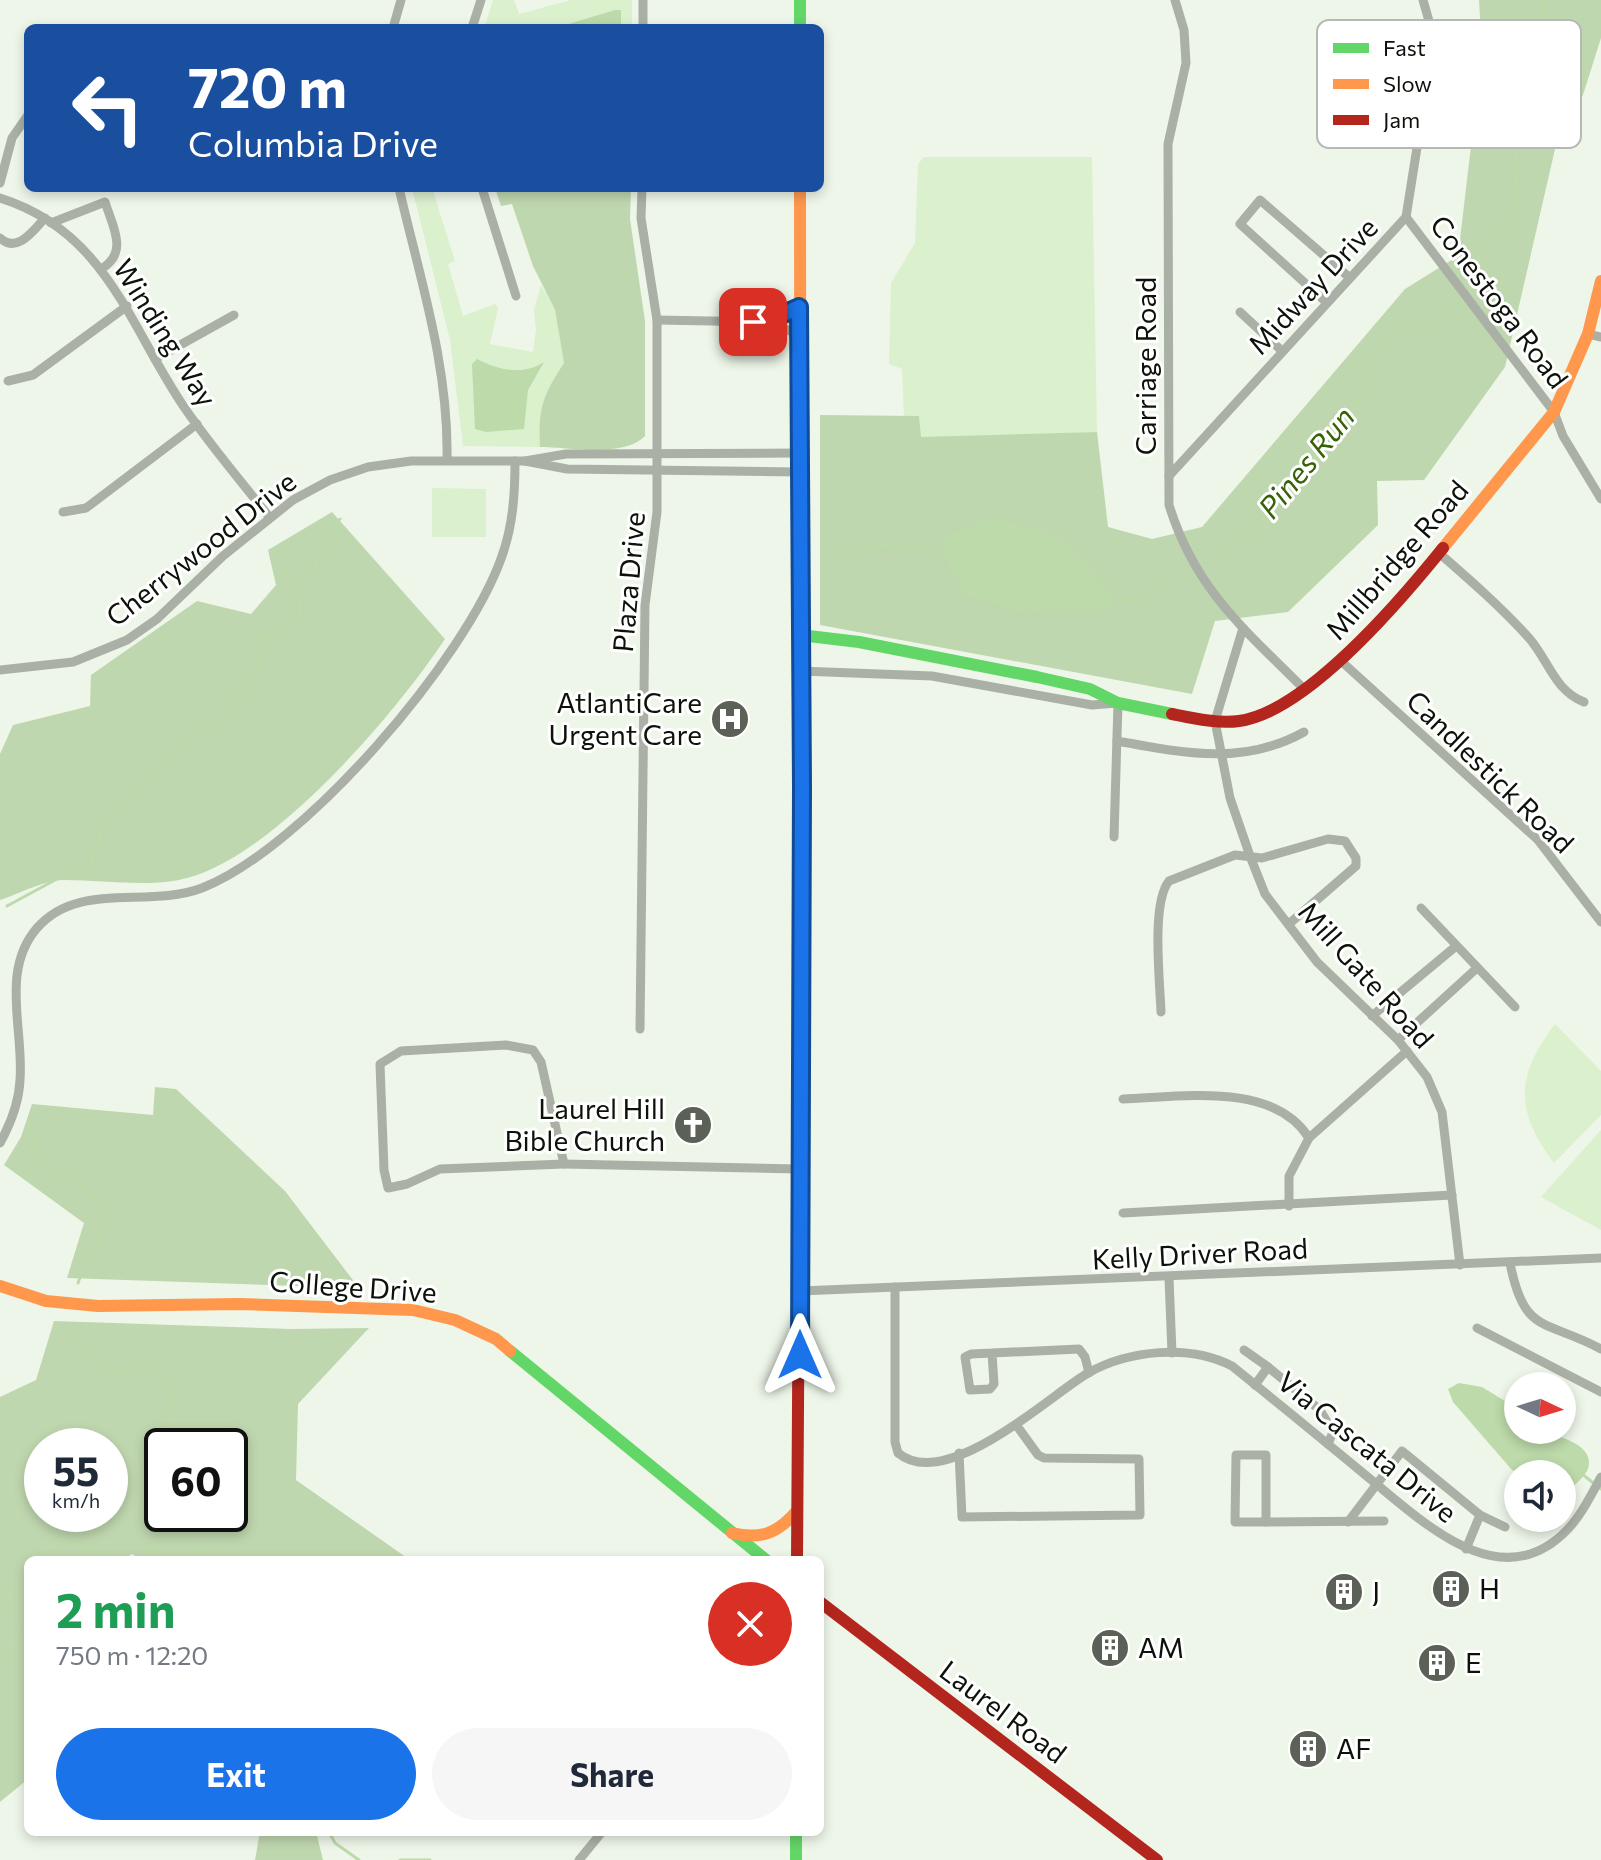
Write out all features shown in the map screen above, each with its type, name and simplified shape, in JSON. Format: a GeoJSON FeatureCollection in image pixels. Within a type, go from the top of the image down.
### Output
{"type":"FeatureCollection","features":[{"type":"Feature","properties":{"kind":"main road"},"geometry":{"type":"LineString","coordinates":[[800,0],[800,24]]}},
{"type":"Feature","properties":{"kind":"main road"},"geometry":{"type":"LineString","coordinates":[[797,1556],[800,1291],[800,192]]}},
{"type":"Feature","properties":{"kind":"main road","name":"Millbridge Road"},"geometry":{"type":"LineString","coordinates":[[800,635],[859,642],[1037,677],[1090,689],[1118,703],[1215,721],[1255,718],[1304,689],[1341,661],[1439,553],[1554,412],[1594,336],[1601,281]]}},
{"type":"Feature","properties":{"kind":"main road","name":"College Drive"},"geometry":{"type":"LineString","coordinates":[[0,1286],[46,1301],[98,1306],[238,1304],[397,1310],[455,1320],[496,1339],[761,1556]]}},
{"type":"Feature","properties":{"kind":"main road"},"geometry":{"type":"LineString","coordinates":[[732,1533],[756,1538],[771,1537],[797,1511]]}},
{"type":"Feature","properties":{"kind":"main road","name":"Laurel Road"},"geometry":{"type":"LineString","coordinates":[[824,1605],[1157,1860]]}},
{"type":"Feature","properties":{"kind":"main road"},"geometry":{"type":"LineString","coordinates":[[796,1836],[796,1860]]}},
{"type":"Feature","properties":{"kind":"street"},"geometry":{"type":"LineString","coordinates":[[394,24],[401,0]]}},
{"type":"Feature","properties":{"kind":"street"},"geometry":{"type":"LineString","coordinates":[[473,24],[481,0]]}},
{"type":"Feature","properties":{"kind":"street"},"geometry":{"type":"LineString","coordinates":[[643,0],[643,24]]}},
{"type":"Feature","properties":{"kind":"street","name":"Carriage Road"},"geometry":{"type":"LineString","coordinates":[[1175,0],[1184,30],[1186,63],[1168,144],[1169,505],[1181,543],[1198,576],[1243,628],[1304,689]]}},
{"type":"Feature","properties":{"kind":"street","name":"Midway Drive"},"geometry":{"type":"LineString","coordinates":[[1423,0],[1429,20]]}},
{"type":"Feature","properties":{"kind":"street"},"geometry":{"type":"LineString","coordinates":[[0,183],[12,138],[24,121]]}},
{"type":"Feature","properties":{"kind":"street","name":"Midway Drive"},"geometry":{"type":"LineString","coordinates":[[1169,476],[1406,217],[1417,148]]}},
{"type":"Feature","properties":{"kind":"street"},"geometry":{"type":"LineString","coordinates":[[400,192],[438,344],[446,399],[447,460]]}},
{"type":"Feature","properties":{"kind":"street"},"geometry":{"type":"LineString","coordinates":[[483,192],[516,296]]}},
{"type":"Feature","properties":{"kind":"street","name":"Plaza Drive"},"geometry":{"type":"LineString","coordinates":[[640,1029],[645,630],[657,523],[657,320],[641,218],[642,192]]}},
{"type":"Feature","properties":{"kind":"street","name":"Winding Way"},"geometry":{"type":"LineString","coordinates":[[0,198],[48,221],[101,269],[127,306],[155,359],[197,424],[270,518]]}},
{"type":"Feature","properties":{"kind":"street"},"geometry":{"type":"LineString","coordinates":[[1327,303],[1240,224],[1260,200],[1350,278]]}},
{"type":"Feature","properties":{"kind":"street"},"geometry":{"type":"LineString","coordinates":[[0,238],[9,244],[17,244],[48,221],[105,202],[118,252],[114,260],[101,269]]}},
{"type":"Feature","properties":{"kind":"street","name":"Conestoga Road"},"geometry":{"type":"LineString","coordinates":[[1406,217],[1554,412],[1563,436],[1601,499]]}},
{"type":"Feature","properties":{"kind":"street"},"geometry":{"type":"LineString","coordinates":[[8,381],[33,375],[127,306]]}},
{"type":"Feature","properties":{"kind":"street"},"geometry":{"type":"LineString","coordinates":[[766,322],[799,307]]}},
{"type":"Feature","properties":{"kind":"street"},"geometry":{"type":"LineString","coordinates":[[1240,312],[1282,351]]}},
{"type":"Feature","properties":{"kind":"street"},"geometry":{"type":"LineString","coordinates":[[155,359],[234,315]]}},
{"type":"Feature","properties":{"kind":"street"},"geometry":{"type":"LineString","coordinates":[[657,320],[766,322],[798,334]]}},
{"type":"Feature","properties":{"kind":"street"},"geometry":{"type":"LineString","coordinates":[[63,512],[86,508],[197,424]]}},
{"type":"Feature","properties":{"kind":"street","name":"Cherrywood Drive"},"geometry":{"type":"LineString","coordinates":[[520,461],[551,454],[799,453]]}},
{"type":"Feature","properties":{"kind":"street"},"geometry":{"type":"LineString","coordinates":[[0,1143],[15,1107],[20,1082],[15,982],[19,958],[30,936],[54,911],[76,901],[160,898],[203,887],[258,855],[331,793],[421,692],[490,583],[511,528],[520,461]]}},
{"type":"Feature","properties":{"kind":"street","name":"Cherrywood Drive"},"geometry":{"type":"LineString","coordinates":[[0,670],[73,662],[127,640],[157,619],[223,556],[302,494],[341,476],[389,463],[520,461],[559,469],[799,472]]}},
{"type":"Feature","properties":{"kind":"street"},"geometry":{"type":"LineString","coordinates":[[1439,553],[1496,603],[1533,642],[1557,683],[1572,697],[1584,702]]}},
{"type":"Feature","properties":{"kind":"street"},"geometry":{"type":"LineString","coordinates":[[1215,721],[1243,628]]}},
{"type":"Feature","properties":{"kind":"street","name":"Candlestick Road"},"geometry":{"type":"LineString","coordinates":[[1341,661],[1538,840],[1601,922]]}},
{"type":"Feature","properties":{"kind":"street","name":"Millbridge Road"},"geometry":{"type":"LineString","coordinates":[[800,671],[932,676],[1092,705],[1118,703]]}},
{"type":"Feature","properties":{"kind":"street"},"geometry":{"type":"LineString","coordinates":[[1114,837],[1118,703]]}},
{"type":"Feature","properties":{"kind":"street","name":"Mill Gate Road"},"geometry":{"type":"LineString","coordinates":[[1215,721],[1230,798],[1265,894],[1317,962],[1398,1040],[1427,1077],[1442,1112],[1460,1265]]}},
{"type":"Feature","properties":{"kind":"street"},"geometry":{"type":"LineString","coordinates":[[1117,741],[1222,756],[1274,748],[1304,732]]}},
{"type":"Feature","properties":{"kind":"street"},"geometry":{"type":"LineString","coordinates":[[1161,1012],[1160,914],[1163,888],[1169,881],[1235,855],[1262,858],[1338,839],[1345,841],[1353,853],[1356,866],[1343,881],[1290,923]]}},
{"type":"Feature","properties":{"kind":"street"},"geometry":{"type":"LineString","coordinates":[[1421,908],[1515,1007]]}},
{"type":"Feature","properties":{"kind":"street"},"geometry":{"type":"LineString","coordinates":[[1372,1016],[1455,947]]}},
{"type":"Feature","properties":{"kind":"street"},"geometry":{"type":"LineString","coordinates":[[1398,1040],[1477,968]]}},
{"type":"Feature","properties":{"kind":"street"},"geometry":{"type":"LineString","coordinates":[[564,1164],[541,1062],[533,1050],[506,1045],[401,1051],[380,1064],[384,1170],[388,1188],[407,1184],[440,1169],[564,1164],[798,1169]]}},
{"type":"Feature","properties":{"kind":"street"},"geometry":{"type":"LineString","coordinates":[[1289,1206],[1289,1176],[1309,1138],[1407,1051]]}},
{"type":"Feature","properties":{"kind":"street"},"geometry":{"type":"LineString","coordinates":[[1123,1099],[1234,1095],[1300,1123],[1309,1138]]}},
{"type":"Feature","properties":{"kind":"street"},"geometry":{"type":"LineString","coordinates":[[1123,1213],[1452,1195]]}},
{"type":"Feature","properties":{"kind":"street","name":"Kelly Driver Road"},"geometry":{"type":"LineString","coordinates":[[800,1291],[1601,1258]]}},
{"type":"Feature","properties":{"kind":"street"},"geometry":{"type":"LineString","coordinates":[[1510,1263],[1518,1297],[1526,1312],[1601,1349]]}},
{"type":"Feature","properties":{"kind":"street"},"geometry":{"type":"LineString","coordinates":[[1169,1278],[1172,1353]]}},
{"type":"Feature","properties":{"kind":"street","name":"Via Cascata Drive"},"geometry":{"type":"LineString","coordinates":[[895,1287],[895,1442],[898,1453],[915,1461],[959,1453],[1017,1426],[1089,1373],[1117,1361],[1172,1353],[1224,1362],[1436,1534],[1466,1549],[1506,1556],[1539,1549],[1567,1530],[1600,1478]]}},
{"type":"Feature","properties":{"kind":"street"},"geometry":{"type":"LineString","coordinates":[[1477,1328],[1601,1392]]}},
{"type":"Feature","properties":{"kind":"street"},"geometry":{"type":"LineString","coordinates":[[992,1353],[994,1384],[990,1389],[970,1390],[965,1357],[992,1353],[1079,1349],[1085,1357],[1089,1373]]}},
{"type":"Feature","properties":{"kind":"street"},"geometry":{"type":"LineString","coordinates":[[1244,1350],[1320,1410],[1333,1432],[1328,1444]]}},
{"type":"Feature","properties":{"kind":"street"},"geometry":{"type":"LineString","coordinates":[[1255,1385],[1268,1367]]}},
{"type":"Feature","properties":{"kind":"street"},"geometry":{"type":"LineString","coordinates":[[959,1453],[962,1517],[1140,1515],[1139,1459],[1044,1458],[1038,1455],[1017,1426]]}},
{"type":"Feature","properties":{"kind":"street"},"geometry":{"type":"LineString","coordinates":[[1348,1522],[1374,1483],[1402,1451],[1480,1515],[1504,1527]]}},
{"type":"Feature","properties":{"kind":"street"},"geometry":{"type":"LineString","coordinates":[[1266,1522],[1266,1455],[1236,1455],[1235,1522],[1266,1522],[1348,1522],[1384,1521]]}},
{"type":"Feature","properties":{"kind":"street"},"geometry":{"type":"LineString","coordinates":[[1466,1549],[1480,1515]]}},
{"type":"Feature","properties":{"kind":"street"},"geometry":{"type":"LineString","coordinates":[[579,1860],[599,1836]]}},
{"type":"Feature","properties":{"kind":"shaded area"},"geometry":{"type":"Polygon","coordinates":[[[493,0],[514,0],[519,14],[571,0],[632,0],[632,24],[485,24],[493,0]]]}},
{"type":"Feature","properties":{"kind":"shaded area"},"geometry":{"type":"Polygon","coordinates":[[[1479,0],[1601,0],[1601,38],[1581,98],[1581,20],[1480,20],[1479,0]]]}},
{"type":"Feature","properties":{"kind":"shaded area"},"geometry":{"type":"Polygon","coordinates":[[[615,10],[621,10],[621,24],[568,24],[615,10]]]}},
{"type":"Feature","properties":{"kind":"shaded area"},"geometry":{"type":"Polygon","coordinates":[[[1471,148],[1555,148],[1505,367],[1424,480],[1377,481],[1378,525],[1288,612],[1215,621],[1192,694],[820,625],[820,415],[919,416],[921,437],[1097,432],[1108,527],[1152,539],[1202,527],[1405,289],[1458,256],[1471,148]]]}},
{"type":"Feature","properties":{"kind":"shaded area"},"geometry":{"type":"Polygon","coordinates":[[[924,157],[1092,157],[1097,432],[920,438],[919,416],[904,417],[902,369],[889,364],[891,283],[915,243],[918,164],[924,157]]]}},
{"type":"Feature","properties":{"kind":"shaded area"},"geometry":{"type":"Polygon","coordinates":[[[413,192],[433,192],[455,261],[448,264],[463,316],[495,304],[498,308],[490,344],[533,352],[536,330],[534,310],[541,285],[555,310],[564,363],[544,403],[540,447],[463,446],[450,340],[413,192]]]}},
{"type":"Feature","properties":{"kind":"shaded area"},"geometry":{"type":"Polygon","coordinates":[[[496,192],[631,192],[630,219],[645,321],[645,436],[636,443],[610,449],[540,447],[543,402],[564,363],[555,310],[533,266],[512,204],[501,206],[496,192]]]}},
{"type":"Feature","properties":{"kind":"shaded area"},"geometry":{"type":"Polygon","coordinates":[[[477,359],[510,370],[528,369],[544,362],[528,390],[524,429],[486,432],[475,429],[472,364],[477,359]]]}},
{"type":"Feature","properties":{"kind":"shaded area"},"geometry":{"type":"Polygon","coordinates":[[[432,488],[486,489],[486,537],[432,537],[432,488]]]}},
{"type":"Feature","properties":{"kind":"shaded area"},"geometry":{"type":"Polygon","coordinates":[[[332,512],[445,639],[363,744],[289,816],[251,846],[214,868],[165,882],[56,881],[0,900],[0,754],[13,725],[90,706],[91,675],[197,601],[251,614],[276,585],[268,550],[332,512]]]}},
{"type":"Feature","properties":{"kind":"shaded area"},"geometry":{"type":"Polygon","coordinates":[[[984,518],[1004,518],[1013,525],[1035,526],[1056,535],[1114,594],[1113,610],[1017,611],[962,593],[945,558],[943,543],[950,535],[974,527],[984,518]]]}},
{"type":"Feature","properties":{"kind":"shaded area"},"geometry":{"type":"Polygon","coordinates":[[[1555,1024],[1601,1071],[1601,1115],[1554,1163],[1532,1126],[1525,1093],[1533,1060],[1555,1024]]]}},
{"type":"Feature","properties":{"kind":"shaded area"},"geometry":{"type":"Polygon","coordinates":[[[155,1087],[176,1089],[285,1191],[359,1288],[67,1278],[84,1223],[4,1165],[21,1137],[32,1104],[153,1115],[155,1087]]]}},
{"type":"Feature","properties":{"kind":"shaded area"},"geometry":{"type":"Polygon","coordinates":[[[1601,1130],[1601,1230],[1541,1197],[1601,1130]]]}},
{"type":"Feature","properties":{"kind":"shaded area"},"geometry":{"type":"Polygon","coordinates":[[[54,1321],[291,1329],[369,1328],[298,1404],[296,1480],[404,1556],[24,1556],[24,1782],[0,1802],[0,1397],[36,1380],[54,1321]]]}},
{"type":"Feature","properties":{"kind":"shaded area"},"geometry":{"type":"Polygon","coordinates":[[[1459,1383],[1482,1387],[1504,1400],[1504,1444],[1576,1444],[1585,1451],[1589,1460],[1587,1471],[1576,1483],[1576,1460],[1504,1461],[1453,1402],[1448,1389],[1459,1383]]]}},
{"type":"Feature","properties":{"kind":"shaded area"},"geometry":{"type":"Polygon","coordinates":[[[259,1836],[317,1836],[323,1860],[255,1860],[259,1836]]]}},
{"type":"Feature","properties":{"kind":"waterway","name":"Pines Run"},"geometry":{"type":"LineString","coordinates":[[1542,20],[1544,0]]}},
{"type":"Feature","properties":{"kind":"waterway","name":"Pines Run"},"geometry":{"type":"LineString","coordinates":[[1221,555],[1260,523],[1354,409],[1381,343],[1446,315],[1467,297],[1478,276],[1481,248],[1505,231],[1518,206],[1517,148]]}},
{"type":"Feature","properties":{"kind":"waterway"},"geometry":{"type":"LineString","coordinates":[[7,906],[68,873],[90,867],[103,828],[150,773],[190,737],[221,719],[258,673],[256,652],[262,645],[259,638],[277,636],[301,618],[297,581],[315,567],[323,540],[340,519]]}},
{"type":"Feature","properties":{"kind":"waterway","name":"Pines Run"},"geometry":{"type":"LineString","coordinates":[[836,553],[872,545],[947,547]]}},
{"type":"Feature","properties":{"kind":"waterway","name":"Pines Run"},"geometry":{"type":"LineString","coordinates":[[1114,599],[1132,600],[1172,587]]}},
{"type":"Feature","properties":{"kind":"waterway"},"geometry":{"type":"LineString","coordinates":[[27,1125],[41,1160],[74,1181],[109,1211],[78,1283]]}},
{"type":"Feature","properties":{"kind":"waterway"},"geometry":{"type":"LineString","coordinates":[[72,1331],[85,1353],[106,1370],[122,1374],[140,1359],[151,1362],[175,1396],[167,1428]]}},
{"type":"Feature","properties":{"kind":"waterway"},"geometry":{"type":"LineString","coordinates":[[1582,1474],[1601,1489]]}},
{"type":"Feature","properties":{"kind":"waterway"},"geometry":{"type":"LineString","coordinates":[[178,1537],[179,1532]]}},
{"type":"Feature","properties":{"kind":"waterway"},"geometry":{"type":"LineString","coordinates":[[178,1537],[201,1556]]}},
{"type":"Feature","properties":{"kind":"waterway"},"geometry":{"type":"LineString","coordinates":[[141,1556],[152,1547],[178,1537]]}},
{"type":"Feature","properties":{"kind":"waterway"},"geometry":{"type":"LineString","coordinates":[[39,1556],[53,1544],[63,1542],[83,1546],[105,1556]]}},
{"type":"Feature","properties":{"kind":"waterway"},"geometry":{"type":"LineString","coordinates":[[0,1610],[24,1576]]}},
{"type":"Feature","properties":{"kind":"waterway"},"geometry":{"type":"LineString","coordinates":[[0,1664],[24,1627]]}},
{"type":"Feature","properties":{"kind":"waterway"},"geometry":{"type":"LineString","coordinates":[[331,1836],[335,1843],[359,1860]]}},
{"type":"Feature","properties":{"kind":"waterway"},"geometry":{"type":"LineString","coordinates":[[400,1860],[430,1860]]}},
{"type":"Feature","properties":{"kind":"traffic: fast"},"geometry":{"type":"LineString","coordinates":[[800,0],[800,24]]}},
{"type":"Feature","properties":{"kind":"traffic: fast"},"geometry":{"type":"LineString","coordinates":[[800,635],[859,642],[1037,677],[1090,689],[1118,703],[1172,714]]}},
{"type":"Feature","properties":{"kind":"traffic: fast"},"geometry":{"type":"LineString","coordinates":[[510,1351],[761,1556]]}},
{"type":"Feature","properties":{"kind":"traffic: fast"},"geometry":{"type":"LineString","coordinates":[[796,1836],[796,1860]]}},
{"type":"Feature","properties":{"kind":"traffic: slow"},"geometry":{"type":"LineString","coordinates":[[800,192],[801,947]]}},
{"type":"Feature","properties":{"kind":"traffic: slow"},"geometry":{"type":"LineString","coordinates":[[1443,548],[1554,412],[1588,334],[1601,281]]}},
{"type":"Feature","properties":{"kind":"traffic: slow"},"geometry":{"type":"LineString","coordinates":[[0,1286],[46,1301],[98,1306],[238,1304],[413,1310],[455,1320],[496,1339],[510,1351]]}},
{"type":"Feature","properties":{"kind":"traffic: slow"},"geometry":{"type":"LineString","coordinates":[[732,1533],[752,1536],[768,1533],[783,1525],[797,1511]]}},
{"type":"Feature","properties":{"kind":"traffic: jam"},"geometry":{"type":"LineString","coordinates":[[1172,714],[1214,721],[1239,721],[1265,713],[1293,697],[1350,651],[1403,596],[1443,548]]}},
{"type":"Feature","properties":{"kind":"traffic: jam"},"geometry":{"type":"LineString","coordinates":[[797,1556],[801,947]]}},
{"type":"Feature","properties":{"kind":"traffic: jam"},"geometry":{"type":"LineString","coordinates":[[824,1605],[1157,1860]]}},
{"type":"Feature","properties":{"kind":"place","name":"AtlantiCare Urgent Care"},"geometry":{"type":"Point","coordinates":[730,719]}},
{"type":"Feature","properties":{"kind":"place","name":"Laurel Hill Bible Church"},"geometry":{"type":"Point","coordinates":[693,1125]}},
{"type":"Feature","properties":{"kind":"place","name":"H"},"geometry":{"type":"Point","coordinates":[1451,1589]}},
{"type":"Feature","properties":{"kind":"place","name":"J"},"geometry":{"type":"Point","coordinates":[1344,1592]}},
{"type":"Feature","properties":{"kind":"place","name":"AM"},"geometry":{"type":"Point","coordinates":[1110,1648]}},
{"type":"Feature","properties":{"kind":"place","name":"E"},"geometry":{"type":"Point","coordinates":[1437,1663]}},
{"type":"Feature","properties":{"kind":"place","name":"AF"},"geometry":{"type":"Point","coordinates":[1308,1749]}},
{"type":"Feature","properties":{"kind":"route"},"geometry":{"type":"LineString","coordinates":[[753,322],[766,322],[799,307],[802,787],[798,1169],[800,1355]]}}]}
